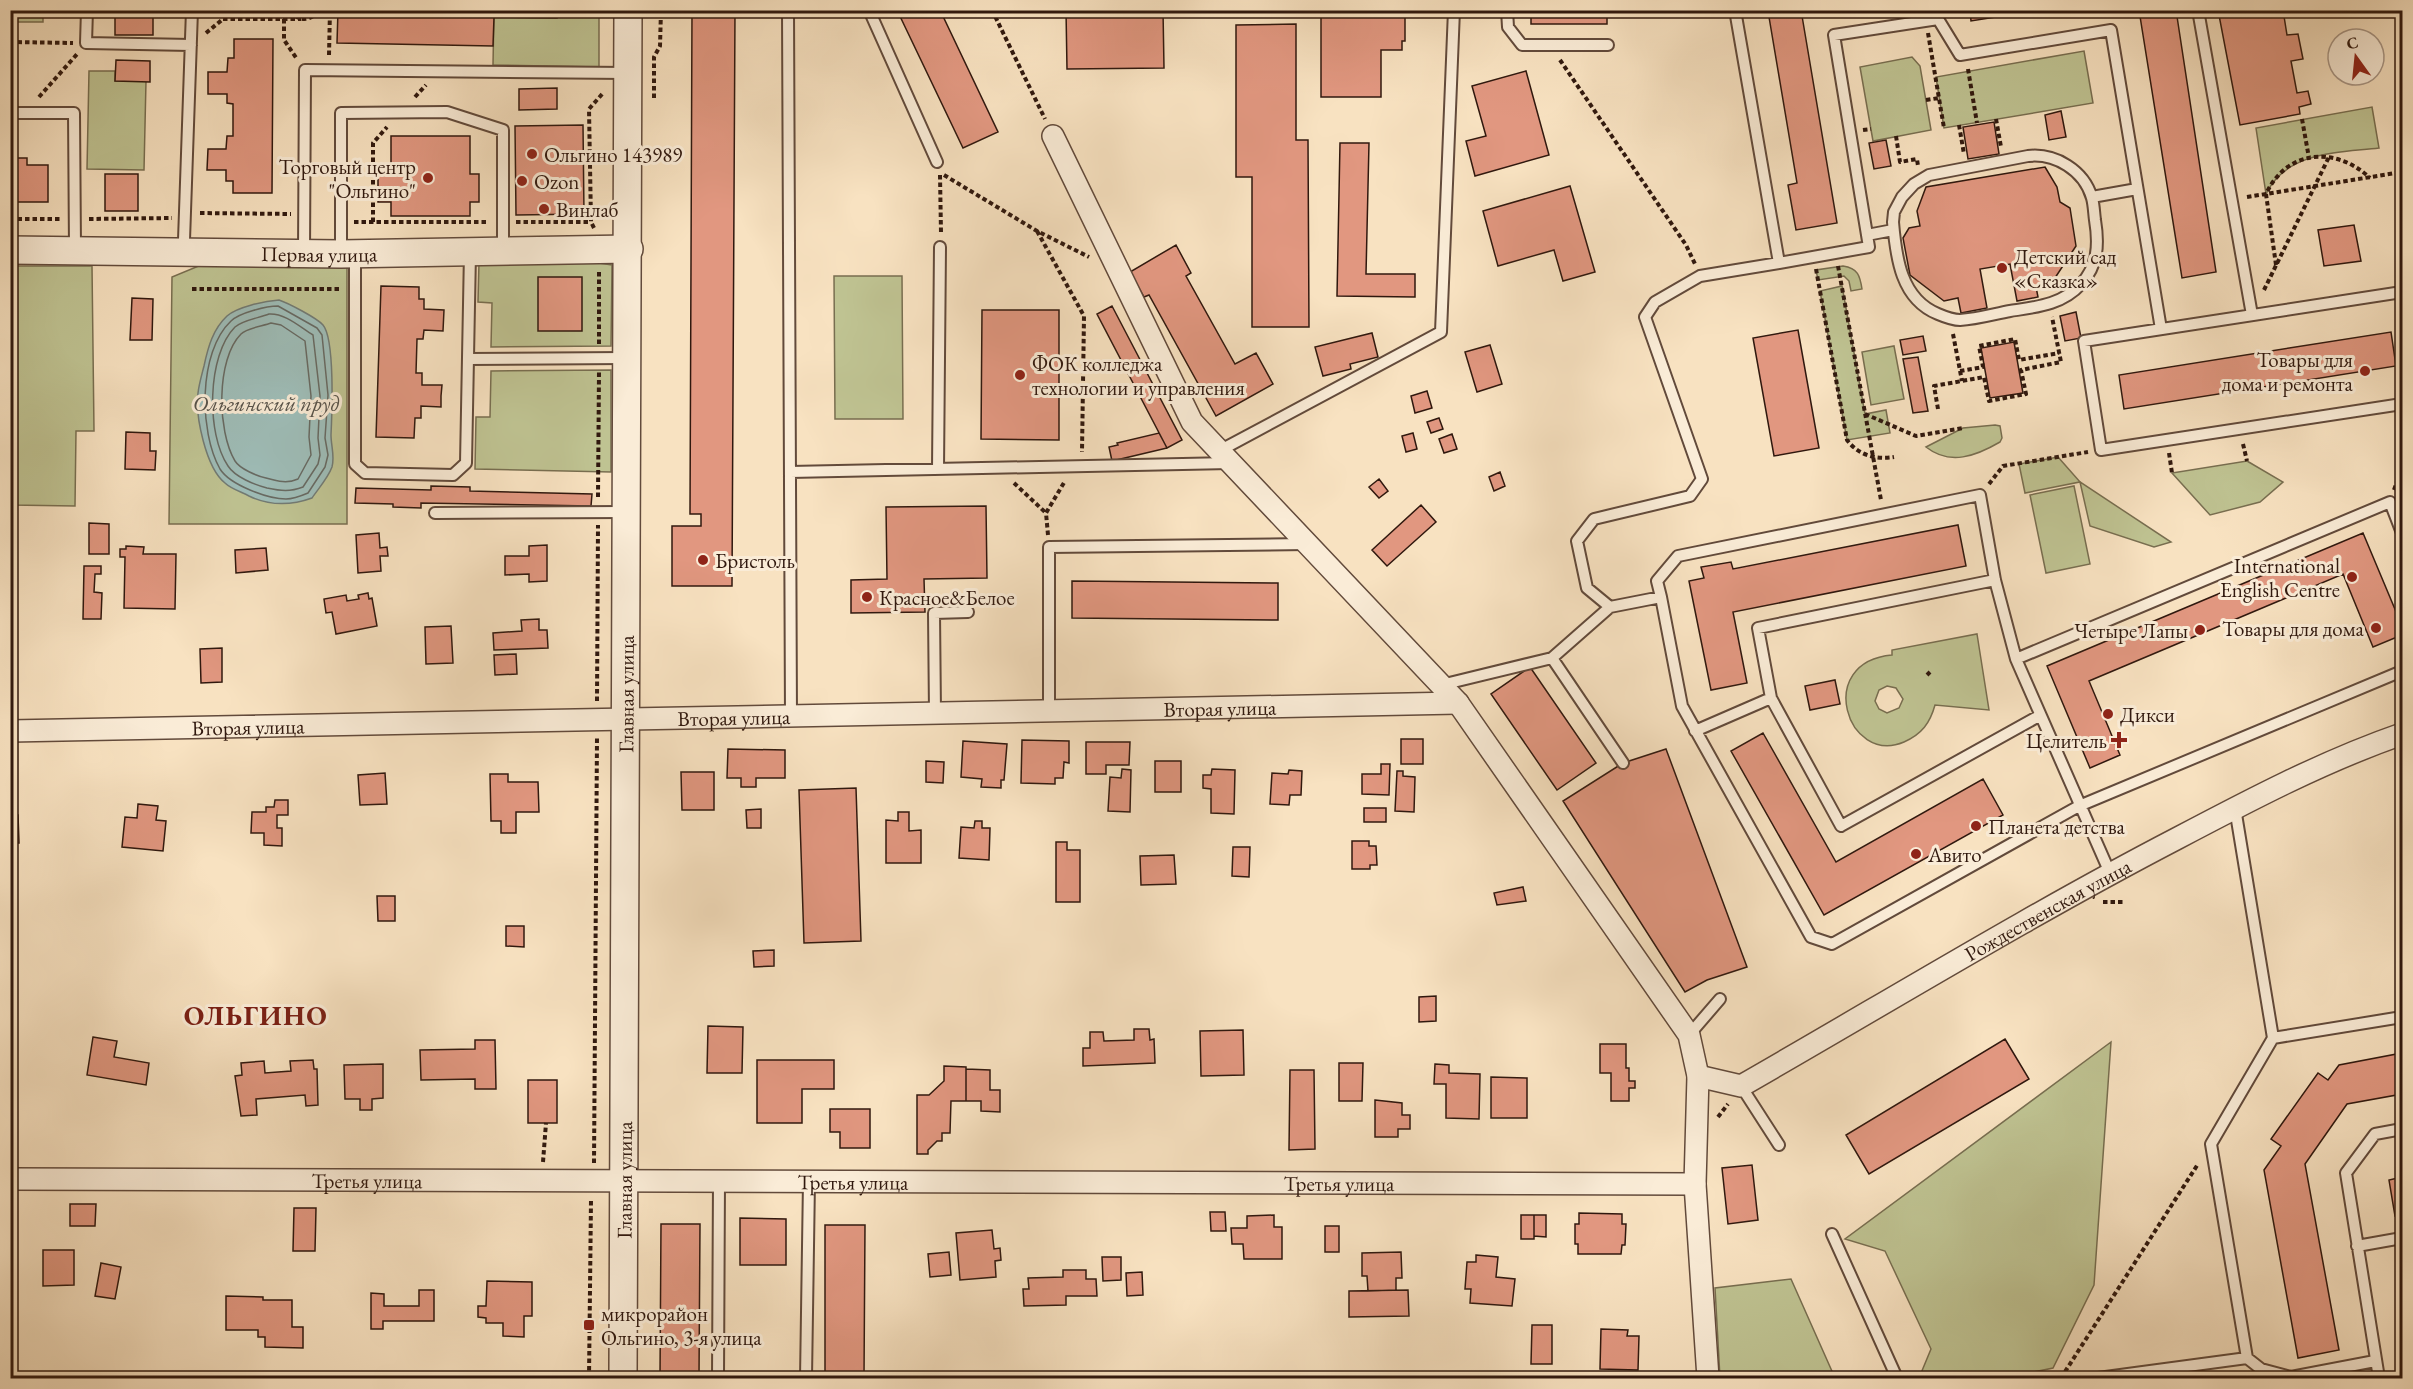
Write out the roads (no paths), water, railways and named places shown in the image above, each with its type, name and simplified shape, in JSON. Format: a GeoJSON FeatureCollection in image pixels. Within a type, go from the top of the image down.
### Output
{"type":"FeatureCollection","features":[{"type":"Feature","properties":{"kind":"street","name":"Главная улица"},"geometry":{"type":"LineString","coordinates":[[623,1378],[629,249],[616,73],[628,10]]}},
{"type":"Feature","properties":{"kind":"street"},"geometry":{"type":"LineString","coordinates":[[1053,136],[1192,422],[1458,703],[1689,1035],[1698,1076],[1695,1184],[1708,1378]]}},
{"type":"Feature","properties":{"kind":"street","name":"Первая улица"},"geometry":{"type":"LineString","coordinates":[[10,250],[348,254],[629,249]]}},
{"type":"Feature","properties":{"kind":"street","name":"Вторая улица"},"geometry":{"type":"LineString","coordinates":[[10,731],[1458,703]]}},
{"type":"Feature","properties":{"kind":"street","name":"Рождественская улица"},"geometry":{"type":"LineString","coordinates":[[1741,1086],[2110,873],[2349,752],[2403,734]]}},
{"type":"Feature","properties":{"kind":"street"},"geometry":{"type":"LineString","coordinates":[[1698,1076],[1741,1086]]}},
{"type":"Feature","properties":{"kind":"street","name":"Третья улица"},"geometry":{"type":"LineString","coordinates":[[10,1179],[1695,1184]]}},
{"type":"Feature","properties":{"kind":"lane"},"geometry":{"type":"LineString","coordinates":[[87,10],[86,43],[191,45]]}},
{"type":"Feature","properties":{"kind":"lane"},"geometry":{"type":"LineString","coordinates":[[187,252],[184,240],[192,10]]}},
{"type":"Feature","properties":{"kind":"lane"},"geometry":{"type":"LineString","coordinates":[[788,10],[791,716]]}},
{"type":"Feature","properties":{"kind":"lane"},"geometry":{"type":"LineString","coordinates":[[869,10],[937,162]]}},
{"type":"Feature","properties":{"kind":"lane"},"geometry":{"type":"LineString","coordinates":[[790,472],[1074,466],[1224,457],[1441,332],[1454,10]]}},
{"type":"Feature","properties":{"kind":"lane"},"geometry":{"type":"LineString","coordinates":[[1508,10],[1508,27],[1521,45],[1608,45]]}},
{"type":"Feature","properties":{"kind":"lane"},"geometry":{"type":"LineString","coordinates":[[1735,10],[1779,263]]}},
{"type":"Feature","properties":{"kind":"lane"},"geometry":{"type":"LineString","coordinates":[[2198,10],[2252,315]]}},
{"type":"Feature","properties":{"kind":"lane"},"geometry":{"type":"LineString","coordinates":[[1610,607],[1587,588],[1577,541],[1594,519],[1690,496],[1702,479],[1645,317],[1655,302],[1700,276],[1869,247],[1834,35],[1926,21],[1937,15],[1960,55],[2111,30],[2161,329]]}},
{"type":"Feature","properties":{"kind":"lane"},"geometry":{"type":"LineString","coordinates":[[304,254],[305,70],[616,73]]}},
{"type":"Feature","properties":{"kind":"lane"},"geometry":{"type":"LineString","coordinates":[[470,252],[466,463],[453,475],[365,473],[355,464],[355,289],[348,254],[341,113],[447,112],[503,130],[503,251]]}},
{"type":"Feature","properties":{"kind":"lane"},"geometry":{"type":"LineString","coordinates":[[10,113],[74,113],[75,251]]}},
{"type":"Feature","properties":{"kind":"lane"},"geometry":{"type":"LineString","coordinates":[[2028,156],[2047,156],[2072,170],[2087,186],[2092,197],[2098,240],[2093,265],[2088,276],[2066,298],[2049,305],[1959,320],[1950,319],[1923,306],[1908,291],[1903,281],[1893,230],[1894,212],[1907,190],[1929,175],[2028,156]]}},
{"type":"Feature","properties":{"kind":"lane"},"geometry":{"type":"LineString","coordinates":[[2092,197],[2137,189]]}},
{"type":"Feature","properties":{"kind":"lane"},"geometry":{"type":"LineString","coordinates":[[1867,235],[1893,230]]}},
{"type":"Feature","properties":{"kind":"lane"},"geometry":{"type":"LineString","coordinates":[[938,469],[940,248]]}},
{"type":"Feature","properties":{"kind":"lane"},"geometry":{"type":"LineString","coordinates":[[2403,292],[2084,341],[2101,450],[2403,404]]}},
{"type":"Feature","properties":{"kind":"lane"},"geometry":{"type":"LineString","coordinates":[[468,359],[628,358]]}},
{"type":"Feature","properties":{"kind":"lane"},"geometry":{"type":"LineString","coordinates":[[2110,873],[2079,806],[2039,716],[2016,658],[1995,580],[1980,495],[1678,556],[1658,581],[1682,706],[1811,937],[1832,944],[2079,806],[2403,670]]}},
{"type":"Feature","properties":{"kind":"lane"},"geometry":{"type":"LineString","coordinates":[[2016,658],[2390,502],[2403,532]]}},
{"type":"Feature","properties":{"kind":"lane"},"geometry":{"type":"LineString","coordinates":[[435,513],[627,512]]}},
{"type":"Feature","properties":{"kind":"lane"},"geometry":{"type":"LineString","coordinates":[[1049,711],[1048,547],[1307,544]]}},
{"type":"Feature","properties":{"kind":"lane"},"geometry":{"type":"LineString","coordinates":[[1995,580],[1758,628],[1771,698],[1841,826],[2039,716]]}},
{"type":"Feature","properties":{"kind":"lane"},"geometry":{"type":"LineString","coordinates":[[1441,685],[1551,658],[1610,607],[1661,597]]}},
{"type":"Feature","properties":{"kind":"lane"},"geometry":{"type":"LineString","coordinates":[[935,713],[934,613],[968,612]]}},
{"type":"Feature","properties":{"kind":"lane"},"geometry":{"type":"LineString","coordinates":[[1551,658],[1623,763]]}},
{"type":"Feature","properties":{"kind":"lane"},"geometry":{"type":"LineString","coordinates":[[1695,731],[1771,698]]}},
{"type":"Feature","properties":{"kind":"lane"},"geometry":{"type":"LineString","coordinates":[[2235,808],[2273,1038],[2211,1144],[2247,1358],[2261,1369],[2291,1377],[2375,1361]]}},
{"type":"Feature","properties":{"kind":"lane"},"geometry":{"type":"LineString","coordinates":[[1689,1035],[1720,999]]}},
{"type":"Feature","properties":{"kind":"lane"},"geometry":{"type":"LineString","coordinates":[[2273,1038],[2403,1017]]}},
{"type":"Feature","properties":{"kind":"lane"},"geometry":{"type":"LineString","coordinates":[[1741,1086],[1779,1145]]}},
{"type":"Feature","properties":{"kind":"lane"},"geometry":{"type":"LineString","coordinates":[[2379,1378],[2346,1173],[2374,1134],[2403,1130]]}},
{"type":"Feature","properties":{"kind":"lane"},"geometry":{"type":"LineString","coordinates":[[718,1378],[719,1181]]}},
{"type":"Feature","properties":{"kind":"lane"},"geometry":{"type":"LineString","coordinates":[[806,1378],[809,1181]]}},
{"type":"Feature","properties":{"kind":"lane"},"geometry":{"type":"LineString","coordinates":[[1832,1234],[1898,1378]]}},
{"type":"Feature","properties":{"kind":"lane"},"geometry":{"type":"LineString","coordinates":[[2357,1246],[2403,1238]]}},
{"type":"Feature","properties":{"kind":"lane"},"geometry":{"type":"LineString","coordinates":[[2098,1378],[2247,1358]]}},
{"type":"Feature","properties":{"kind":"water","name":"Ольгинский пруд"},"geometry":{"type":"Polygon","coordinates":[[[279,300],[315,319],[323,325],[327,333],[331,360],[333,459],[328,475],[312,498],[280,504],[265,502],[249,496],[230,487],[218,476],[207,454],[198,415],[199,386],[209,345],[222,321],[244,307],[279,300]]]}},
{"type":"Feature","properties":{"kind":"place","name":"Ольгино 143989"},"geometry":{"type":"Point","coordinates":[532,154]}},
{"type":"Feature","properties":{"kind":"place","name":"Торговый центр \"Ольгино\""},"geometry":{"type":"Point","coordinates":[428,178]}},
{"type":"Feature","properties":{"kind":"place","name":"Ozon"},"geometry":{"type":"Point","coordinates":[522,181]}},
{"type":"Feature","properties":{"kind":"place","name":"Винлаб"},"geometry":{"type":"Point","coordinates":[544,209]}},
{"type":"Feature","properties":{"kind":"place","name":"Детский сад «Сказка»"},"geometry":{"type":"Point","coordinates":[2002,268]}},
{"type":"Feature","properties":{"kind":"place","name":"Товары для дома и ремонта"},"geometry":{"type":"Point","coordinates":[2365,371]}},
{"type":"Feature","properties":{"kind":"place","name":"ФОК колледжа технологии и управления"},"geometry":{"type":"Point","coordinates":[1020,375]}},
{"type":"Feature","properties":{"kind":"place","name":"Бристоль"},"geometry":{"type":"Point","coordinates":[703,560]}},
{"type":"Feature","properties":{"kind":"place","name":"International English Centre"},"geometry":{"type":"Point","coordinates":[2352,577]}},
{"type":"Feature","properties":{"kind":"place","name":"Красное&Белое"},"geometry":{"type":"Point","coordinates":[867,597]}},
{"type":"Feature","properties":{"kind":"place","name":"Товары для дома"},"geometry":{"type":"Point","coordinates":[2376,628]}},
{"type":"Feature","properties":{"kind":"place","name":"Четыре Лапы"},"geometry":{"type":"Point","coordinates":[2200,630]}},
{"type":"Feature","properties":{"kind":"place","name":"Дикси"},"geometry":{"type":"Point","coordinates":[2108,714]}},
{"type":"Feature","properties":{"kind":"place","name":"Целитель"},"geometry":{"type":"Point","coordinates":[2119,740]}},
{"type":"Feature","properties":{"kind":"place","name":"Планета детства"},"geometry":{"type":"Point","coordinates":[1976,826]}},
{"type":"Feature","properties":{"kind":"place","name":"Авито"},"geometry":{"type":"Point","coordinates":[1916,854]}},
{"type":"Feature","properties":{"kind":"place","name":"микрорайон Ольгино, 3-я улица"},"geometry":{"type":"Point","coordinates":[589,1325]}},
{"type":"Feature","properties":{"kind":"district","name":"ОЛЬГИНО"},"geometry":{"type":"Point","coordinates":[256,1015]}}]}
